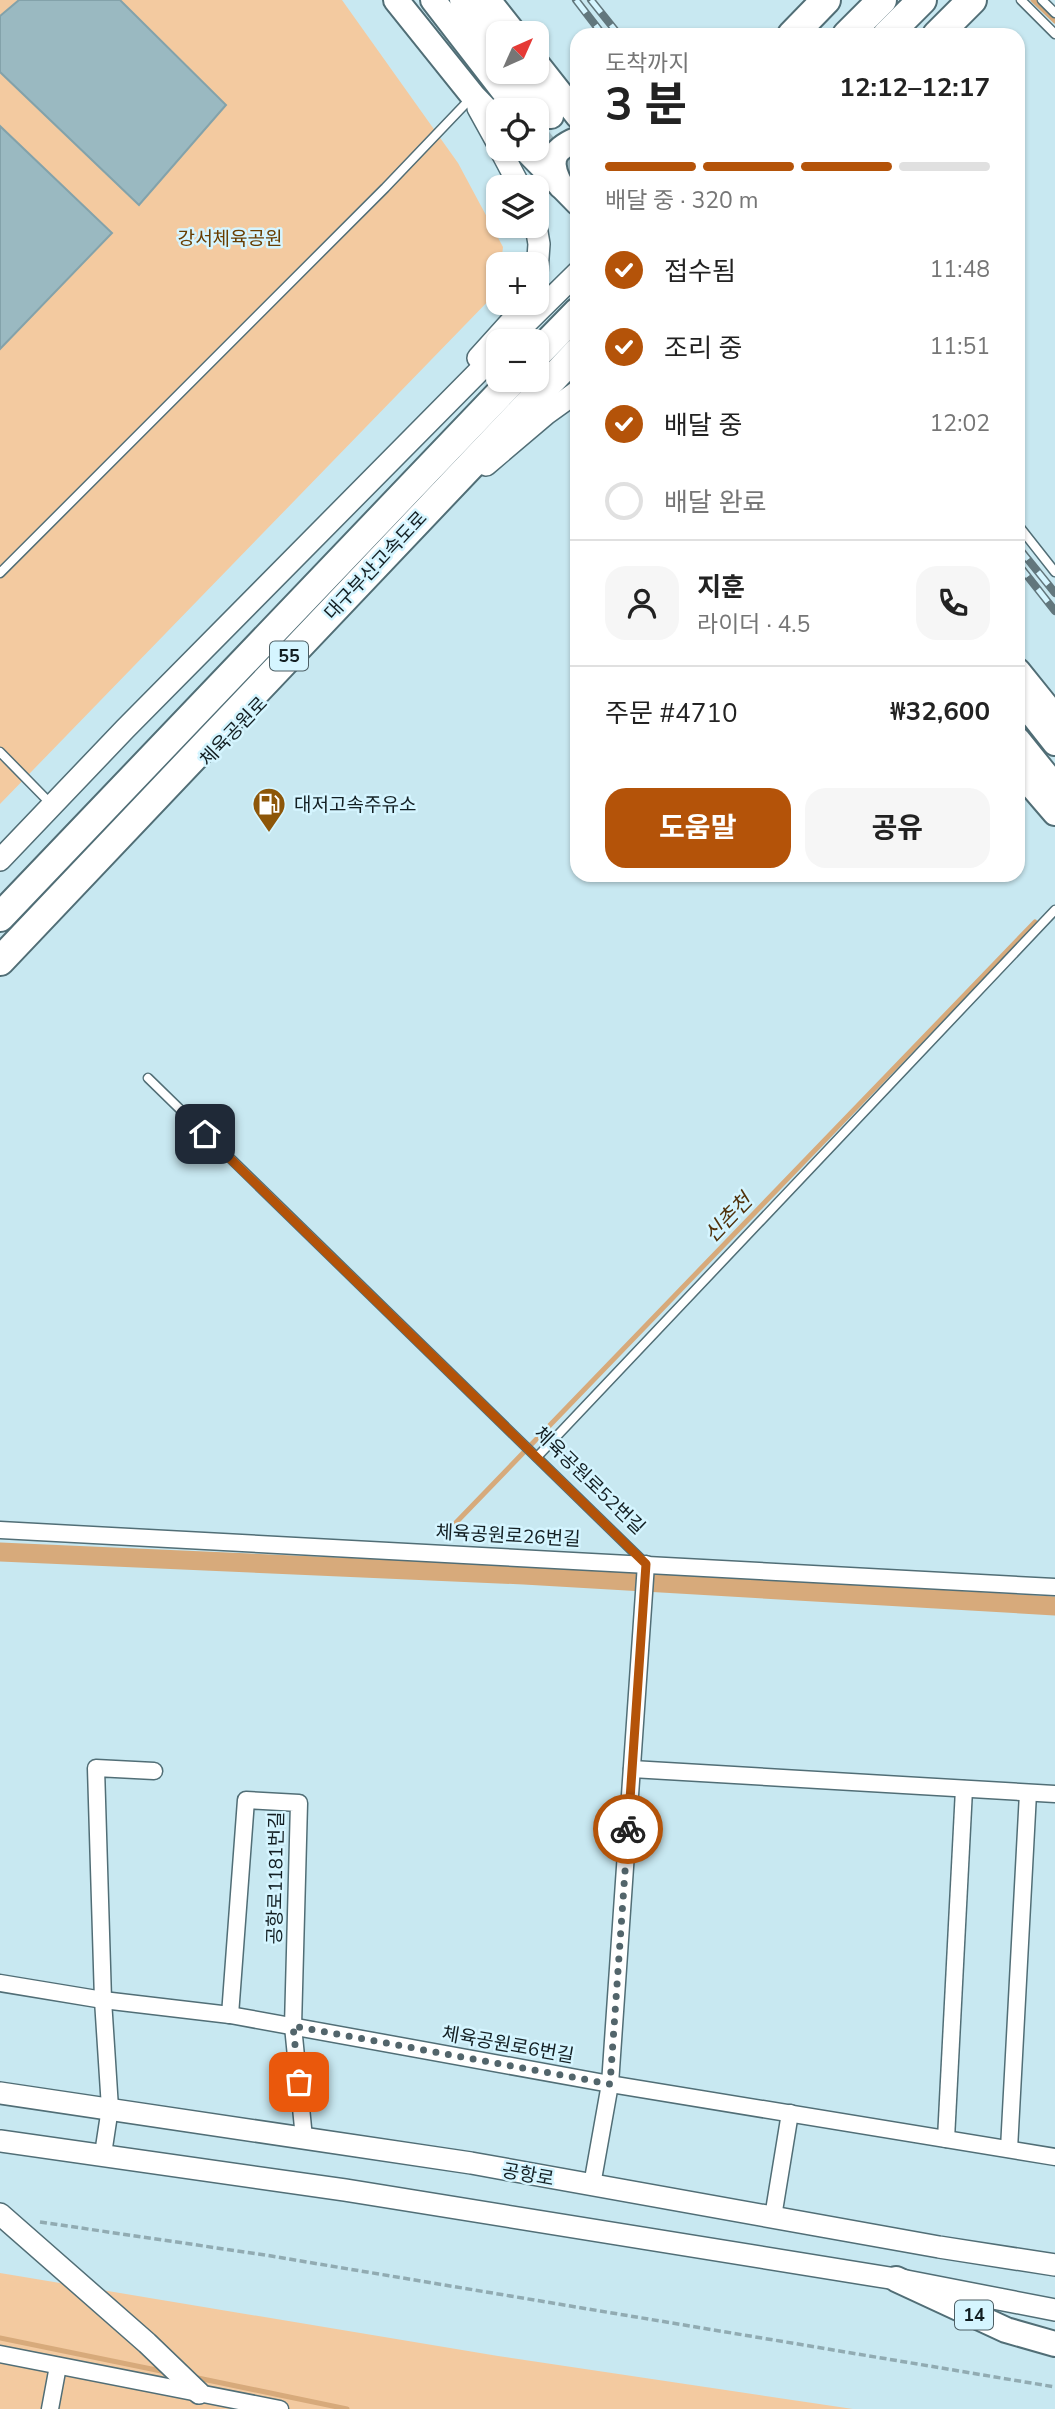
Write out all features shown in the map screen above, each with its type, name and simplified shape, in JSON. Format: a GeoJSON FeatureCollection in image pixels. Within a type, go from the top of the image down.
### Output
{"type":"FeatureCollection","features":[{"type":"Feature","properties":{"kind":"highway"},"geometry":{"type":"LineString","coordinates":[[799,28],[826,0]]}},
{"type":"Feature","properties":{"kind":"highway"},"geometry":{"type":"LineString","coordinates":[[854,28],[882,0]]}},
{"type":"Feature","properties":{"kind":"highway"},"geometry":{"type":"LineString","coordinates":[[894,28],[922,0]]}},
{"type":"Feature","properties":{"kind":"highway"},"geometry":{"type":"LineString","coordinates":[[944,28],[972,0]]}},
{"type":"Feature","properties":{"kind":"highway"},"geometry":{"type":"LineString","coordinates":[[549,342],[570,320]]}},
{"type":"Feature","properties":{"kind":"highway","name":"대구부산고속도로"},"geometry":{"type":"LineString","coordinates":[[0,961],[570,360]]}},
{"type":"Feature","properties":{"kind":"highway","name":"대구부산고속도로"},"geometry":{"type":"LineString","coordinates":[[0,917],[502,392]]}},
{"type":"Feature","properties":{"kind":"main road"},"geometry":{"type":"LineString","coordinates":[[396,0],[486,110]]}},
{"type":"Feature","properties":{"kind":"main road"},"geometry":{"type":"LineString","coordinates":[[433,0],[509,98]]}},
{"type":"Feature","properties":{"kind":"main road"},"geometry":{"type":"LineString","coordinates":[[462,0],[486,31]]}},
{"type":"Feature","properties":{"kind":"main road"},"geometry":{"type":"LineString","coordinates":[[488,0],[505,21]]}},
{"type":"Feature","properties":{"kind":"main road"},"geometry":{"type":"LineString","coordinates":[[810,28],[837,0]]}},
{"type":"Feature","properties":{"kind":"main road"},"geometry":{"type":"LineString","coordinates":[[902,28],[929,0]]}},
{"type":"Feature","properties":{"kind":"main road"},"geometry":{"type":"LineString","coordinates":[[532,84],[564,110]]}},
{"type":"Feature","properties":{"kind":"main road"},"geometry":{"type":"LineString","coordinates":[[549,84],[564,110],[563,125],[549,140]]}},
{"type":"Feature","properties":{"kind":"main road"},"geometry":{"type":"LineString","coordinates":[[472,96],[486,123]]}},
{"type":"Feature","properties":{"kind":"main road"},"geometry":{"type":"LineString","coordinates":[[569,195],[553,170],[552,161],[556,152],[570,143]]}},
{"type":"Feature","properties":{"kind":"main road"},"geometry":{"type":"LineString","coordinates":[[536,161],[569,195]]}},
{"type":"Feature","properties":{"kind":"main road"},"geometry":{"type":"LineString","coordinates":[[521,329],[570,280]]}},
{"type":"Feature","properties":{"kind":"main road"},"geometry":{"type":"LineString","coordinates":[[383,467],[411,428],[515,315]]}},
{"type":"Feature","properties":{"kind":"main road"},"geometry":{"type":"LineString","coordinates":[[0,860],[486,364]]}},
{"type":"Feature","properties":{"kind":"main road","name":"체육공원로"},"geometry":{"type":"LineString","coordinates":[[0,975],[422,534],[570,371]]}},
{"type":"Feature","properties":{"kind":"main road"},"geometry":{"type":"LineString","coordinates":[[473,475],[570,397]]}},
{"type":"Feature","properties":{"kind":"main road"},"geometry":{"type":"LineString","coordinates":[[1025,680],[1055,717]]}},
{"type":"Feature","properties":{"kind":"main road"},"geometry":{"type":"LineString","coordinates":[[1025,706],[1055,743]]}},
{"type":"Feature","properties":{"kind":"main road"},"geometry":{"type":"LineString","coordinates":[[1025,749],[1055,786]]}},
{"type":"Feature","properties":{"kind":"main road"},"geometry":{"type":"LineString","coordinates":[[1025,778],[1055,813]]}},
{"type":"Feature","properties":{"kind":"main road","name":"공항로"},"geometry":{"type":"LineString","coordinates":[[0,2092],[471,2163],[1055,2265]]}},
{"type":"Feature","properties":{"kind":"main road"},"geometry":{"type":"LineString","coordinates":[[0,2141],[345,2190],[896,2279],[1055,2310]]}},
{"type":"Feature","properties":{"kind":"main road"},"geometry":{"type":"LineString","coordinates":[[1,2215],[167,2362],[199,2401]]}},
{"type":"Feature","properties":{"kind":"main road","name":"14"},"geometry":{"type":"LineString","coordinates":[[896,2279],[1006,2330],[1055,2344]]}},
{"type":"Feature","properties":{"kind":"street","name":"체육공원로26번길"},"geometry":{"type":"LineString","coordinates":[[0,1530],[1055,1587]]}},
{"type":"Feature","properties":{"kind":"street","name":"체육공원로52번길"},"geometry":{"type":"LineString","coordinates":[[592,2185],[610,2084],[646,1564]]}},
{"type":"Feature","properties":{"kind":"street"},"geometry":{"type":"LineString","coordinates":[[103,2154],[110,2108],[103,2000],[96,1768],[154,1771]]}},
{"type":"Feature","properties":{"kind":"street"},"geometry":{"type":"LineString","coordinates":[[632,1769],[1055,1794]]}},
{"type":"Feature","properties":{"kind":"street"},"geometry":{"type":"LineString","coordinates":[[946,2139],[964,1789]]}},
{"type":"Feature","properties":{"kind":"street"},"geometry":{"type":"LineString","coordinates":[[1009,2149],[1028,1793]]}},
{"type":"Feature","properties":{"kind":"street","name":"공항로1181번길"},"geometry":{"type":"LineString","coordinates":[[230,2015],[246,1800],[299,1803],[293,2026],[304,2138]]}},
{"type":"Feature","properties":{"kind":"street","name":"체육공원로6번길"},"geometry":{"type":"LineString","coordinates":[[0,1983],[103,2000],[230,2015],[610,2084],[1055,2157]]}},
{"type":"Feature","properties":{"kind":"street"},"geometry":{"type":"LineString","coordinates":[[773,2217],[790,2113]]}},
{"type":"Feature","properties":{"kind":"street"},"geometry":{"type":"LineString","coordinates":[[0,2354],[199,2401],[281,2409]]}},
{"type":"Feature","properties":{"kind":"street"},"geometry":{"type":"LineString","coordinates":[[50,2409],[58,2366]]}},
{"type":"Feature","properties":{"kind":"lane"},"geometry":{"type":"LineString","coordinates":[[1021,0],[1055,34]]}},
{"type":"Feature","properties":{"kind":"lane"},"geometry":{"type":"LineString","coordinates":[[1042,0],[1055,13]]}},
{"type":"Feature","properties":{"kind":"lane"},"geometry":{"type":"LineString","coordinates":[[0,573],[472,96]]}},
{"type":"Feature","properties":{"kind":"lane"},"geometry":{"type":"LineString","coordinates":[[1025,534],[1055,572]]}},
{"type":"Feature","properties":{"kind":"lane"},"geometry":{"type":"LineString","coordinates":[[0,752],[52,805]]}},
{"type":"Feature","properties":{"kind":"lane"},"geometry":{"type":"LineString","coordinates":[[537,1457],[1055,910]]}},
{"type":"Feature","properties":{"kind":"lane","name":"체육공원로52번길"},"geometry":{"type":"LineString","coordinates":[[148,1078],[646,1564]]}},
{"type":"Feature","properties":{"kind":"path"},"geometry":{"type":"LineString","coordinates":[[1,2215],[265,2255],[1055,2387]]}},
{"type":"Feature","properties":{"kind":"green space","name":"강서체육공원"},"geometry":{"type":"Polygon","coordinates":[[[0,0],[342,0],[458,163],[486,215],[486,238],[498,238],[503,247],[502,252],[486,252],[486,303],[0,804],[0,0]]]}},
{"type":"Feature","properties":{"kind":"green space"},"geometry":{"type":"Polygon","coordinates":[[[0,2273],[498,2356],[853,2409],[0,2409],[0,2273]]]}},
{"type":"Feature","properties":{"kind":"building"},"geometry":{"type":"Polygon","coordinates":[[[19,0],[120,0],[226,105],[139,205],[0,72],[0,16],[19,0]]]}},
{"type":"Feature","properties":{"kind":"building"},"geometry":{"type":"Polygon","coordinates":[[[0,126],[112,233],[0,349],[0,126]]]}},
{"type":"Feature","properties":{"kind":"waterway"},"geometry":{"type":"LineString","coordinates":[[1033,0],[1055,21]]}},
{"type":"Feature","properties":{"kind":"waterway","name":"신촌천"},"geometry":{"type":"LineString","coordinates":[[444,1535],[1035,922]]}},
{"type":"Feature","properties":{"kind":"waterway"},"geometry":{"type":"LineString","coordinates":[[0,1552],[524,1575],[1055,1606]]}},
{"type":"Feature","properties":{"kind":"waterway","name":"신촌천"},"geometry":{"type":"LineString","coordinates":[[411,1570],[420,1560]]}},
{"type":"Feature","properties":{"kind":"waterway"},"geometry":{"type":"LineString","coordinates":[[0,2338],[166,2372]]}},
{"type":"Feature","properties":{"kind":"waterway"},"geometry":{"type":"LineString","coordinates":[[193,2377],[347,2409]]}},
{"type":"Feature","properties":{"kind":"tunnel"},"geometry":{"type":"LineString","coordinates":[[549,151],[570,176]]}},
{"type":"Feature","properties":{"kind":"railway"},"geometry":{"type":"LineString","coordinates":[[576,0],[598,28]]}},
{"type":"Feature","properties":{"kind":"railway"},"geometry":{"type":"LineString","coordinates":[[591,0],[613,28]]}},
{"type":"Feature","properties":{"kind":"railway"},"geometry":{"type":"LineString","coordinates":[[1025,556],[1055,593]]}},
{"type":"Feature","properties":{"kind":"railway"},"geometry":{"type":"LineString","coordinates":[[1025,573],[1055,611]]}},
{"type":"Feature","properties":{"kind":"way so far"},"geometry":{"type":"LineString","coordinates":[[299,2082],[293,2026],[610,2084],[628,1829]]}},
{"type":"Feature","properties":{"kind":"place","name":"대저고속주유소"},"geometry":{"type":"Point","coordinates":[269,834]}},
{"type":"Feature","properties":{"kind":"route"},"geometry":{"type":"LineString","coordinates":[[205,1134],[646,1564],[628,1829]]}}]}
